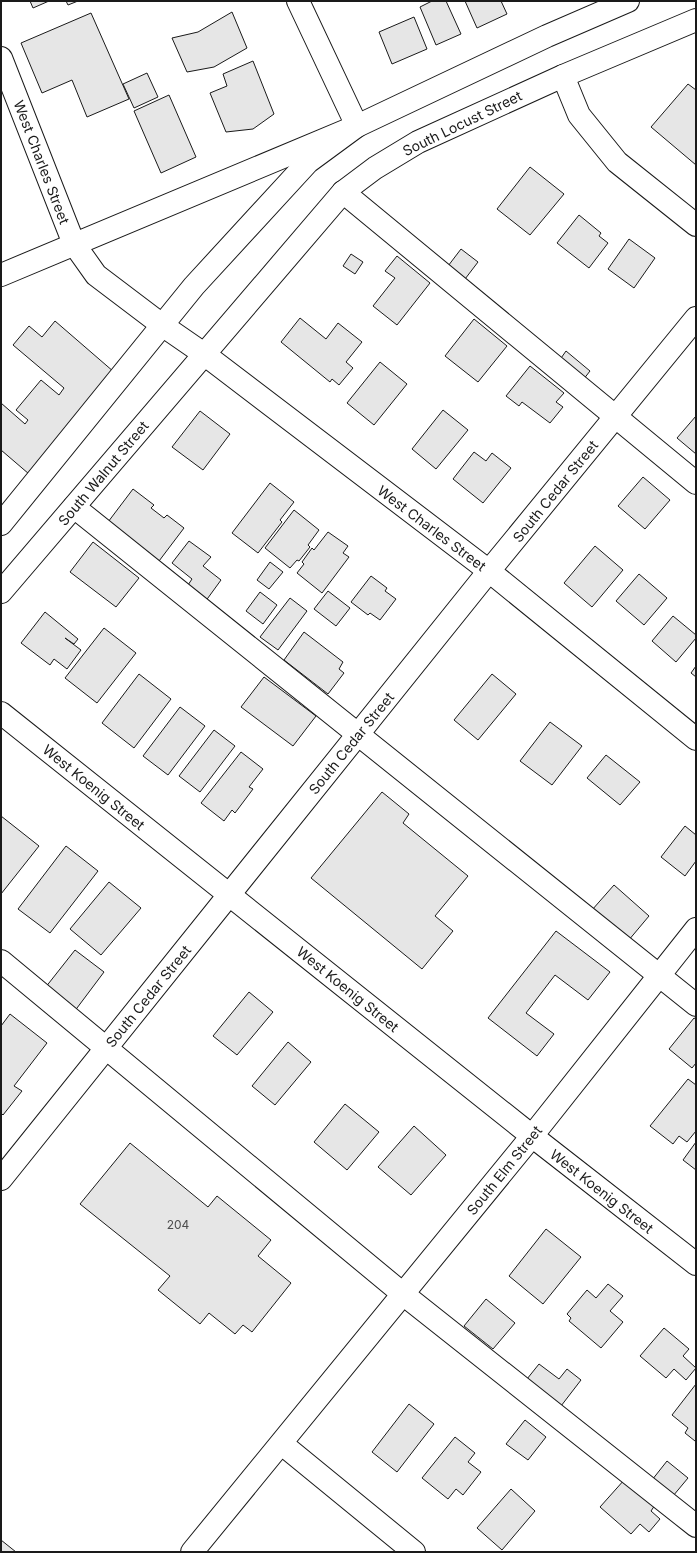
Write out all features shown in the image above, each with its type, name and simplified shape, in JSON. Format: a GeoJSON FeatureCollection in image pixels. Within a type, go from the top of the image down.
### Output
{"type":"FeatureCollection","features":[{"type":"Feature","properties":{"kind":"street"},"geometry":{"type":"LineString","coordinates":[[298,1],[357,126]]}},
{"type":"Feature","properties":{"kind":"street"},"geometry":{"type":"LineString","coordinates":[[1,275],[357,126],[546,36],[628,1]]}},
{"type":"Feature","properties":{"kind":"street","name":"South Locust Street"},"geometry":{"type":"LineString","coordinates":[[204,354],[343,192],[375,168],[418,142],[563,76],[696,20]]}},
{"type":"Feature","properties":{"kind":"street","name":"West Charles Street"},"geometry":{"type":"LineString","coordinates":[[1,58],[74,244],[96,275],[162,325],[204,354],[489,571],[696,739]]}},
{"type":"Feature","properties":{"kind":"street"},"geometry":{"type":"LineString","coordinates":[[563,76],[579,115],[618,162],[696,225]]}},
{"type":"Feature","properties":{"kind":"street"},"geometry":{"type":"LineString","coordinates":[[1,524],[194,286],[308,162],[357,126]]}},
{"type":"Feature","properties":{"kind":"street"},"geometry":{"type":"LineString","coordinates":[[343,192],[696,483]]}},
{"type":"Feature","properties":{"kind":"street","name":"South Cedar Street"},"geometry":{"type":"LineString","coordinates":[[4,1175],[489,571],[696,318]]}},
{"type":"Feature","properties":{"kind":"street","name":"South Walnut Street"},"geometry":{"type":"LineString","coordinates":[[1,592],[204,354]]}},
{"type":"Feature","properties":{"kind":"street"},"geometry":{"type":"LineString","coordinates":[[74,507],[696,1005]]}},
{"type":"Feature","properties":{"kind":"street","name":"West Koenig Street"},"geometry":{"type":"LineString","coordinates":[[1,713],[532,1136],[696,1264]]}},
{"type":"Feature","properties":{"kind":"street","name":"South Elm Street"},"geometry":{"type":"LineString","coordinates":[[282,1444],[532,1136],[696,929]]}},
{"type":"Feature","properties":{"kind":"street"},"geometry":{"type":"LineString","coordinates":[[1,961],[403,1294],[696,1526]]}},
{"type":"Feature","properties":{"kind":"street"},"geometry":{"type":"LineString","coordinates":[[192,1552],[282,1444],[414,1552]]}},
{"type":"Feature","properties":{"kind":"building"},"geometry":{"type":"Polygon","coordinates":[[[30,1],[49,1],[33,8],[30,1]]]}},
{"type":"Feature","properties":{"kind":"building"},"geometry":{"type":"Polygon","coordinates":[[[66,1],[78,1],[68,5],[66,1]]]}},
{"type":"Feature","properties":{"kind":"building"},"geometry":{"type":"Polygon","coordinates":[[[432,1],[446,1],[461,34],[436,45],[420,7],[432,1]]]}},
{"type":"Feature","properties":{"kind":"building"},"geometry":{"type":"Polygon","coordinates":[[[465,1],[501,1],[507,14],[477,28],[465,1]]]}},
{"type":"Feature","properties":{"kind":"building"},"geometry":{"type":"Polygon","coordinates":[[[232,12],[247,48],[214,67],[187,72],[172,38],[198,32],[232,12]]]}},
{"type":"Feature","properties":{"kind":"building"},"geometry":{"type":"Polygon","coordinates":[[[91,13],[129,99],[87,117],[72,80],[42,93],[21,43],[91,13]]]}},
{"type":"Feature","properties":{"kind":"building"},"geometry":{"type":"Polygon","coordinates":[[[414,17],[427,49],[392,64],[379,32],[414,17]]]}},
{"type":"Feature","properties":{"kind":"building"},"geometry":{"type":"Polygon","coordinates":[[[253,61],[274,114],[253,129],[226,132],[210,93],[227,86],[223,74],[253,61]]]}},
{"type":"Feature","properties":{"kind":"building"},"geometry":{"type":"Polygon","coordinates":[[[147,73],[158,97],[134,108],[123,84],[147,73]]]}},
{"type":"Feature","properties":{"kind":"building"},"geometry":{"type":"Polygon","coordinates":[[[688,84],[696,90],[696,165],[651,127],[688,84]]]}},
{"type":"Feature","properties":{"kind":"building"},"geometry":{"type":"Polygon","coordinates":[[[169,95],[196,157],[161,173],[134,111],[169,95]]]}},
{"type":"Feature","properties":{"kind":"building"},"geometry":{"type":"Polygon","coordinates":[[[530,167],[564,194],[530,235],[497,209],[530,167]]]}},
{"type":"Feature","properties":{"kind":"building"},"geometry":{"type":"Polygon","coordinates":[[[579,215],[601,233],[599,236],[608,243],[589,268],[557,243],[579,215]]]}},
{"type":"Feature","properties":{"kind":"building"},"geometry":{"type":"Polygon","coordinates":[[[629,239],[655,258],[634,288],[608,269],[629,239]]]}},
{"type":"Feature","properties":{"kind":"building"},"geometry":{"type":"Polygon","coordinates":[[[461,249],[478,262],[462,283],[445,270],[461,249]]]}},
{"type":"Feature","properties":{"kind":"building"},"geometry":{"type":"Polygon","coordinates":[[[351,254],[363,262],[355,274],[343,266],[351,254]]]}},
{"type":"Feature","properties":{"kind":"building"},"geometry":{"type":"Polygon","coordinates":[[[397,256],[430,283],[397,325],[373,306],[395,278],[385,271],[397,256]]]}},
{"type":"Feature","properties":{"kind":"building"},"geometry":{"type":"Polygon","coordinates":[[[300,318],[326,339],[338,323],[362,342],[346,362],[353,368],[339,385],[332,379],[330,382],[281,342],[300,318]]]}},
{"type":"Feature","properties":{"kind":"building"},"geometry":{"type":"Polygon","coordinates":[[[474,319],[507,346],[478,382],[445,356],[474,319]]]}},
{"type":"Feature","properties":{"kind":"building"},"geometry":{"type":"Polygon","coordinates":[[[55,321],[114,372],[29,474],[1,450],[1,403],[25,424],[28,420],[16,410],[41,380],[59,395],[64,388],[13,345],[29,326],[42,337],[55,321]]]}},
{"type":"Feature","properties":{"kind":"building"},"geometry":{"type":"Polygon","coordinates":[[[566,351],[590,371],[583,380],[559,361],[566,351]]]}},
{"type":"Feature","properties":{"kind":"building"},"geometry":{"type":"Polygon","coordinates":[[[380,362],[407,384],[374,425],[347,403],[380,362]]]}},
{"type":"Feature","properties":{"kind":"building"},"geometry":{"type":"Polygon","coordinates":[[[530,366],[564,393],[556,402],[563,407],[550,423],[522,402],[519,406],[506,396],[530,366]]]}},
{"type":"Feature","properties":{"kind":"building"},"geometry":{"type":"Polygon","coordinates":[[[443,410],[468,430],[436,469],[412,449],[443,410]]]}},
{"type":"Feature","properties":{"kind":"building"},"geometry":{"type":"Polygon","coordinates":[[[200,411],[230,434],[203,470],[172,447],[200,411]]]}},
{"type":"Feature","properties":{"kind":"building"},"geometry":{"type":"Polygon","coordinates":[[[696,416],[696,454],[677,438],[696,416]]]}},
{"type":"Feature","properties":{"kind":"building"},"geometry":{"type":"Polygon","coordinates":[[[474,452],[486,461],[492,453],[511,468],[483,503],[453,479],[474,452]]]}},
{"type":"Feature","properties":{"kind":"building"},"geometry":{"type":"Polygon","coordinates":[[[643,477],[670,500],[645,529],[618,506],[643,477]]]}},
{"type":"Feature","properties":{"kind":"building"},"geometry":{"type":"Polygon","coordinates":[[[270,483],[294,502],[280,520],[282,522],[258,553],[232,533],[270,483]]]}},
{"type":"Feature","properties":{"kind":"building"},"geometry":{"type":"Polygon","coordinates":[[[133,489],[154,505],[151,508],[164,518],[167,515],[184,528],[156,565],[105,526],[133,489]]]}},
{"type":"Feature","properties":{"kind":"building"},"geometry":{"type":"Polygon","coordinates":[[[294,510],[319,530],[308,545],[310,547],[299,561],[297,560],[290,568],[265,548],[294,510]]]}},
{"type":"Feature","properties":{"kind":"building"},"geometry":{"type":"Polygon","coordinates":[[[328,532],[348,546],[343,553],[349,557],[322,593],[297,573],[304,564],[302,562],[312,548],[314,550],[328,532]]]}},
{"type":"Feature","properties":{"kind":"building"},"geometry":{"type":"Polygon","coordinates":[[[189,541],[211,557],[203,566],[221,580],[205,602],[186,588],[192,579],[172,563],[189,541]]]}},
{"type":"Feature","properties":{"kind":"building"},"geometry":{"type":"Polygon","coordinates":[[[93,542],[139,578],[116,607],[70,572],[93,542]]]}},
{"type":"Feature","properties":{"kind":"building"},"geometry":{"type":"Polygon","coordinates":[[[595,546],[623,570],[592,607],[564,583],[595,546]]]}},
{"type":"Feature","properties":{"kind":"building"},"geometry":{"type":"Polygon","coordinates":[[[270,562],[283,572],[269,589],[257,580],[270,562]]]}},
{"type":"Feature","properties":{"kind":"building"},"geometry":{"type":"Polygon","coordinates":[[[639,574],[667,598],[644,625],[616,601],[639,574]]]}},
{"type":"Feature","properties":{"kind":"building"},"geometry":{"type":"Polygon","coordinates":[[[371,576],[387,588],[385,591],[396,599],[380,620],[370,613],[368,615],[351,602],[371,576]]]}},
{"type":"Feature","properties":{"kind":"building"},"geometry":{"type":"Polygon","coordinates":[[[328,591],[350,608],[336,626],[314,609],[328,591]]]}},
{"type":"Feature","properties":{"kind":"building"},"geometry":{"type":"Polygon","coordinates":[[[260,592],[277,605],[263,624],[246,611],[260,592]]]}},
{"type":"Feature","properties":{"kind":"building"},"geometry":{"type":"Polygon","coordinates":[[[290,598],[307,611],[278,650],[260,637],[290,598]]]}},
{"type":"Feature","properties":{"kind":"building"},"geometry":{"type":"Polygon","coordinates":[[[45,612],[78,639],[74,644],[65,638],[81,650],[67,669],[54,659],[50,665],[21,643],[45,612]]]}},
{"type":"Feature","properties":{"kind":"building"},"geometry":{"type":"Polygon","coordinates":[[[673,616],[696,635],[696,638],[676,662],[652,641],[673,616]]]}},
{"type":"Feature","properties":{"kind":"building"},"geometry":{"type":"Polygon","coordinates":[[[104,628],[136,653],[97,703],[65,678],[104,628]]]}},
{"type":"Feature","properties":{"kind":"building"},"geometry":{"type":"Polygon","coordinates":[[[304,632],[343,662],[339,669],[344,673],[328,694],[284,660],[304,632]]]}},
{"type":"Feature","properties":{"kind":"building"},"geometry":{"type":"Polygon","coordinates":[[[696,666],[696,677],[691,673],[696,666]]]}},
{"type":"Feature","properties":{"kind":"building"},"geometry":{"type":"Polygon","coordinates":[[[139,674],[171,699],[134,748],[102,723],[139,674]]]}},
{"type":"Feature","properties":{"kind":"building"},"geometry":{"type":"Polygon","coordinates":[[[492,674],[516,694],[478,740],[454,720],[492,674]]]}},
{"type":"Feature","properties":{"kind":"building"},"geometry":{"type":"Polygon","coordinates":[[[264,677],[316,716],[293,746],[241,707],[264,677]]]}},
{"type":"Feature","properties":{"kind":"building"},"geometry":{"type":"Polygon","coordinates":[[[180,707],[205,726],[168,775],[143,756],[180,707]]]}},
{"type":"Feature","properties":{"kind":"building"},"geometry":{"type":"Polygon","coordinates":[[[550,722],[582,746],[552,785],[520,761],[550,722]]]}},
{"type":"Feature","properties":{"kind":"building"},"geometry":{"type":"Polygon","coordinates":[[[214,730],[235,746],[200,792],[179,776],[214,730]]]}},
{"type":"Feature","properties":{"kind":"building"},"geometry":{"type":"Polygon","coordinates":[[[241,752],[263,769],[249,787],[253,789],[235,813],[232,810],[224,821],[201,803],[241,752]]]}},
{"type":"Feature","properties":{"kind":"building"},"geometry":{"type":"Polygon","coordinates":[[[606,755],[640,782],[620,805],[587,778],[606,755]]]}},
{"type":"Feature","properties":{"kind":"building"},"geometry":{"type":"Polygon","coordinates":[[[382,792],[409,814],[403,823],[468,876],[435,916],[453,931],[422,969],[311,878],[382,792]]]}},
{"type":"Feature","properties":{"kind":"building"},"geometry":{"type":"Polygon","coordinates":[[[1,816],[39,846],[1,894],[1,816]]]}},
{"type":"Feature","properties":{"kind":"building"},"geometry":{"type":"Polygon","coordinates":[[[685,826],[696,835],[696,861],[685,876],[661,857],[685,826]]]}},
{"type":"Feature","properties":{"kind":"building"},"geometry":{"type":"Polygon","coordinates":[[[66,846],[98,871],[50,933],[18,909],[66,846]]]}},
{"type":"Feature","properties":{"kind":"building"},"geometry":{"type":"Polygon","coordinates":[[[109,882],[141,908],[101,955],[70,929],[109,882]]]}},
{"type":"Feature","properties":{"kind":"building"},"geometry":{"type":"Polygon","coordinates":[[[614,885],[649,916],[628,941],[592,910],[614,885]]]}},
{"type":"Feature","properties":{"kind":"building"},"geometry":{"type":"Polygon","coordinates":[[[556,931],[610,972],[588,1000],[555,975],[526,1013],[554,1034],[537,1056],[488,1018],[556,931]]]}},
{"type":"Feature","properties":{"kind":"building"},"geometry":{"type":"Polygon","coordinates":[[[75,950],[104,972],[74,1012],[45,988],[75,950]]]}},
{"type":"Feature","properties":{"kind":"building"},"geometry":{"type":"Polygon","coordinates":[[[249,992],[273,1012],[237,1055],[213,1036],[249,992]]]}},
{"type":"Feature","properties":{"kind":"building"},"geometry":{"type":"Polygon","coordinates":[[[10,1014],[47,1043],[14,1086],[22,1091],[3,1115],[1,1113],[1,1026],[10,1014]]]}},
{"type":"Feature","properties":{"kind":"building"},"geometry":{"type":"Polygon","coordinates":[[[694,1018],[696,1019],[696,1063],[692,1068],[669,1049],[694,1018]]]}},
{"type":"Feature","properties":{"kind":"building"},"geometry":{"type":"Polygon","coordinates":[[[288,1042],[311,1062],[275,1105],[252,1086],[288,1042]]]}},
{"type":"Feature","properties":{"kind":"building"},"geometry":{"type":"Polygon","coordinates":[[[688,1079],[696,1085],[696,1131],[687,1142],[679,1136],[673,1144],[650,1126],[688,1079]]]}},
{"type":"Feature","properties":{"kind":"building"},"geometry":{"type":"Polygon","coordinates":[[[345,1104],[379,1132],[347,1170],[314,1142],[345,1104]]]}},
{"type":"Feature","properties":{"kind":"building"},"geometry":{"type":"Polygon","coordinates":[[[414,1126],[446,1155],[411,1195],[378,1167],[414,1126]]]}},
{"type":"Feature","properties":{"kind":"building"},"geometry":{"type":"Polygon","coordinates":[[[696,1142],[696,1170],[683,1160],[696,1142]]]}},
{"type":"Feature","properties":{"kind":"building"},"geometry":{"type":"Polygon","coordinates":[[[130,1143],[208,1207],[217,1196],[271,1240],[258,1256],[291,1283],[252,1332],[243,1325],[235,1334],[209,1313],[200,1324],[158,1290],[170,1276],[80,1204],[130,1143]]]}},
{"type":"Feature","properties":{"kind":"building"},"geometry":{"type":"Polygon","coordinates":[[[546,1229],[581,1257],[543,1304],[509,1276],[546,1229]]]}},
{"type":"Feature","properties":{"kind":"building"},"geometry":{"type":"Polygon","coordinates":[[[608,1284],[623,1296],[610,1311],[623,1322],[601,1348],[569,1321],[571,1318],[567,1314],[587,1290],[596,1298],[608,1284]]]}},
{"type":"Feature","properties":{"kind":"building"},"geometry":{"type":"Polygon","coordinates":[[[486,1299],[515,1323],[493,1349],[464,1326],[486,1299]]]}},
{"type":"Feature","properties":{"kind":"building"},"geometry":{"type":"Polygon","coordinates":[[[664,1328],[689,1349],[683,1356],[696,1368],[686,1380],[674,1369],[666,1378],[640,1356],[664,1328]]]}},
{"type":"Feature","properties":{"kind":"building"},"geometry":{"type":"Polygon","coordinates":[[[539,1364],[559,1379],[567,1369],[581,1380],[561,1406],[527,1379],[539,1364]]]}},
{"type":"Feature","properties":{"kind":"building"},"geometry":{"type":"Polygon","coordinates":[[[696,1384],[695,1441],[685,1433],[688,1428],[672,1415],[696,1384]]]}},
{"type":"Feature","properties":{"kind":"building"},"geometry":{"type":"Polygon","coordinates":[[[409,1404],[434,1424],[397,1472],[372,1452],[409,1404]]]}},
{"type":"Feature","properties":{"kind":"building"},"geometry":{"type":"Polygon","coordinates":[[[525,1420],[546,1437],[528,1460],[506,1444],[525,1420]]]}},
{"type":"Feature","properties":{"kind":"building"},"geometry":{"type":"Polygon","coordinates":[[[455,1437],[475,1453],[468,1462],[481,1472],[463,1495],[456,1489],[448,1499],[422,1478],[455,1437]]]}},
{"type":"Feature","properties":{"kind":"building"},"geometry":{"type":"Polygon","coordinates":[[[667,1461],[688,1478],[673,1496],[652,1480],[667,1461]]]}},
{"type":"Feature","properties":{"kind":"building"},"geometry":{"type":"Polygon","coordinates":[[[625,1479],[655,1505],[651,1511],[660,1519],[649,1532],[640,1524],[631,1534],[600,1507],[625,1479]]]}},
{"type":"Feature","properties":{"kind":"building"},"geometry":{"type":"Polygon","coordinates":[[[511,1489],[535,1511],[502,1550],[477,1528],[511,1489]]]}},
{"type":"Feature","properties":{"kind":"building"},"geometry":{"type":"Polygon","coordinates":[[[1,1540],[16,1552],[1,1552],[1,1540]]]}}]}
